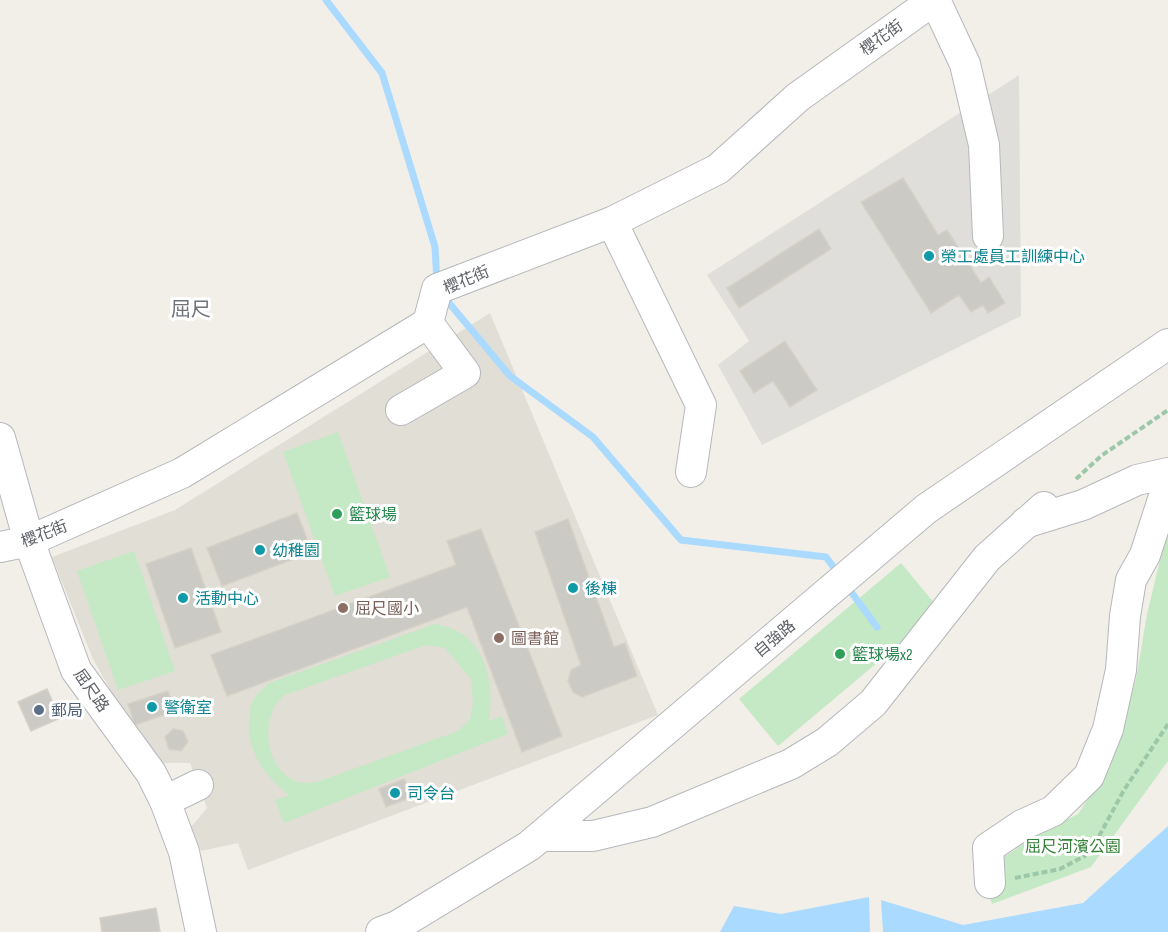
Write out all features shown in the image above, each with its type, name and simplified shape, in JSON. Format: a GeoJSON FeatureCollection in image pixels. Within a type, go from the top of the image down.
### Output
{"type":"FeatureCollection","features":[{"type":"Feature","properties":{"kind":"street","name":"櫻花街"},"geometry":{"type":"LineString","coordinates":[[0,547],[29,541],[182,472],[428,323],[437,290],[612,222],[718,169],[798,98],[934,0]]}},
{"type":"Feature","properties":{"kind":"street"},"geometry":{"type":"LineString","coordinates":[[934,0],[965,64],[984,145],[988,236]]}},
{"type":"Feature","properties":{"kind":"street"},"geometry":{"type":"LineString","coordinates":[[612,222],[701,405],[691,472]]}},
{"type":"Feature","properties":{"kind":"street"},"geometry":{"type":"LineString","coordinates":[[402,410],[465,373],[428,323]]}},
{"type":"Feature","properties":{"kind":"street","name":"自強路"},"geometry":{"type":"LineString","coordinates":[[381,932],[397,926],[530,846],[926,508],[1168,344]]}},
{"type":"Feature","properties":{"kind":"street","name":"屈尺路"},"geometry":{"type":"LineString","coordinates":[[0,438],[29,541],[76,670],[152,772],[184,852],[201,932]]}},
{"type":"Feature","properties":{"kind":"street"},"geometry":{"type":"LineString","coordinates":[[542,836],[593,836],[652,822],[791,764],[827,742],[873,703],[987,558],[1034,515],[1083,505],[1137,480],[1168,473]]}},
{"type":"Feature","properties":{"kind":"street"},"geometry":{"type":"LineString","coordinates":[[990,883],[988,848],[1022,825],[1053,811],[1089,776],[1108,729],[1120,670],[1131,580],[1144,555],[1168,484]]}},
{"type":"Feature","properties":{"kind":"street"},"geometry":{"type":"LineString","coordinates":[[165,801],[198,785]]}},
{"type":"Feature","properties":{"kind":"path"},"geometry":{"type":"LineString","coordinates":[[1034,515],[1101,456],[1168,410]]}},
{"type":"Feature","properties":{"kind":"path"},"geometry":{"type":"LineString","coordinates":[[990,883],[1060,869],[1089,853],[1124,790],[1168,724]]}},
{"type":"Feature","properties":{"kind":"shaded area","name":"榮工處員工訓練中心"},"geometry":{"type":"Polygon","coordinates":[[[1019,75],[1021,316],[762,445],[718,365],[749,341],[707,275],[1019,75]]]}},
{"type":"Feature","properties":{"kind":"shaded area","name":"屈尺國小"},"geometry":{"type":"Polygon","coordinates":[[[490,313],[658,715],[248,870],[238,843],[201,851],[191,827],[207,808],[190,763],[162,763],[124,714],[93,659],[52,557],[175,510],[490,313]]]}},
{"type":"Feature","properties":{"kind":"green space","name":"籃球場"},"geometry":{"type":"Polygon","coordinates":[[[338,432],[390,577],[335,596],[283,452],[338,432]]]}},
{"type":"Feature","properties":{"kind":"green space","name":"屈尺河濱公園"},"geometry":{"type":"Polygon","coordinates":[[[1168,527],[1168,761],[1091,867],[992,904],[980,867],[1009,854],[1031,838],[1078,814],[1110,767],[1136,679],[1147,614],[1168,527]]]}},
{"type":"Feature","properties":{"kind":"green space"},"geometry":{"type":"Polygon","coordinates":[[[134,551],[175,671],[118,690],[77,571],[134,551]]]}},
{"type":"Feature","properties":{"kind":"green space","name":"籃球場x2"},"geometry":{"type":"Polygon","coordinates":[[[901,563],[940,610],[778,746],[739,699],[901,563]]]}},
{"type":"Feature","properties":{"kind":"green space"},"geometry":{"type":"Polygon","coordinates":[[[435,624],[452,628],[465,636],[483,659],[490,689],[489,721],[502,716],[508,734],[284,823],[275,800],[289,795],[264,770],[253,750],[250,738],[251,704],[269,683],[435,624]],[[426,645],[285,695],[274,708],[268,730],[271,751],[281,770],[298,782],[317,782],[458,731],[470,719],[473,703],[471,679],[445,648],[426,645]]]}},
{"type":"Feature","properties":{"kind":"water"},"geometry":{"type":"Polygon","coordinates":[[[1168,826],[1168,932],[883,932],[881,900],[963,925],[1083,903],[1168,826]]]}},
{"type":"Feature","properties":{"kind":"water"},"geometry":{"type":"Polygon","coordinates":[[[869,897],[870,932],[720,932],[734,906],[781,914],[869,897]]]}},
{"type":"Feature","properties":{"kind":"building","name":"榮工處員工訓練中心"},"geometry":{"type":"Polygon","coordinates":[[[903,178],[938,235],[947,230],[981,283],[989,277],[1005,303],[988,313],[983,305],[971,312],[959,295],[931,313],[861,202],[903,178]]]}},
{"type":"Feature","properties":{"kind":"building"},"geometry":{"type":"Polygon","coordinates":[[[819,229],[831,249],[739,308],[727,288],[819,229]]]}},
{"type":"Feature","properties":{"kind":"building"},"geometry":{"type":"Polygon","coordinates":[[[785,341],[817,390],[790,407],[773,381],[754,393],[740,371],[785,341]]]}},
{"type":"Feature","properties":{"kind":"building","name":"幼稚園"},"geometry":{"type":"Polygon","coordinates":[[[297,513],[312,552],[222,586],[207,548],[297,513]]]}},
{"type":"Feature","properties":{"kind":"building","name":"後棟"},"geometry":{"type":"Polygon","coordinates":[[[568,519],[614,647],[625,643],[637,676],[582,697],[573,692],[568,681],[571,670],[581,665],[535,532],[568,519]]]}},
{"type":"Feature","properties":{"kind":"building"},"geometry":{"type":"Polygon","coordinates":[[[481,529],[562,736],[522,752],[467,607],[227,696],[211,655],[456,565],[447,541],[481,529]]]}},
{"type":"Feature","properties":{"kind":"building","name":"活動中心"},"geometry":{"type":"Polygon","coordinates":[[[191,548],[221,632],[175,648],[146,564],[191,548]]]}},
{"type":"Feature","properties":{"kind":"building","name":"郵局"},"geometry":{"type":"Polygon","coordinates":[[[47,689],[60,718],[31,731],[18,702],[47,689]]]}},
{"type":"Feature","properties":{"kind":"building","name":"警衛室"},"geometry":{"type":"Polygon","coordinates":[[[168,691],[175,711],[135,725],[128,704],[168,691]]]}},
{"type":"Feature","properties":{"kind":"building"},"geometry":{"type":"Polygon","coordinates":[[[173,729],[183,731],[188,742],[181,751],[169,749],[165,737],[173,729]]]}},
{"type":"Feature","properties":{"kind":"building","name":"司令台"},"geometry":{"type":"Polygon","coordinates":[[[404,779],[412,797],[386,807],[379,789],[404,779]]]}},
{"type":"Feature","properties":{"kind":"building"},"geometry":{"type":"Polygon","coordinates":[[[156,908],[160,932],[102,932],[100,918],[156,908]]]}},
{"type":"Feature","properties":{"kind":"waterway"},"geometry":{"type":"LineString","coordinates":[[326,0],[382,73],[435,247],[437,283]]}},
{"type":"Feature","properties":{"kind":"waterway"},"geometry":{"type":"LineString","coordinates":[[444,297],[510,376],[593,437],[681,540],[826,557],[838,573]]}},
{"type":"Feature","properties":{"kind":"waterway"},"geometry":{"type":"LineString","coordinates":[[846,585],[877,627]]}},
{"type":"Feature","properties":{"kind":"place","name":"榮工處員工訓練中心"},"geometry":{"type":"Point","coordinates":[929,256]}},
{"type":"Feature","properties":{"kind":"place","name":"籃球場"},"geometry":{"type":"Point","coordinates":[337,514]}},
{"type":"Feature","properties":{"kind":"place","name":"幼稚園"},"geometry":{"type":"Point","coordinates":[260,550]}},
{"type":"Feature","properties":{"kind":"place","name":"後棟"},"geometry":{"type":"Point","coordinates":[573,588]}},
{"type":"Feature","properties":{"kind":"place","name":"活動中心"},"geometry":{"type":"Point","coordinates":[183,598]}},
{"type":"Feature","properties":{"kind":"place","name":"屈尺國小"},"geometry":{"type":"Point","coordinates":[343,608]}},
{"type":"Feature","properties":{"kind":"place","name":"圖書館"},"geometry":{"type":"Point","coordinates":[499,638]}},
{"type":"Feature","properties":{"kind":"place","name":"籃球場x2"},"geometry":{"type":"Point","coordinates":[840,654]}},
{"type":"Feature","properties":{"kind":"place","name":"警衛室"},"geometry":{"type":"Point","coordinates":[152,707]}},
{"type":"Feature","properties":{"kind":"place","name":"郵局"},"geometry":{"type":"Point","coordinates":[39,710]}},
{"type":"Feature","properties":{"kind":"place","name":"司令台"},"geometry":{"type":"Point","coordinates":[395,793]}},
{"type":"Feature","properties":{"kind":"district","name":"屈尺"},"geometry":{"type":"Point","coordinates":[191,309]}}]}
